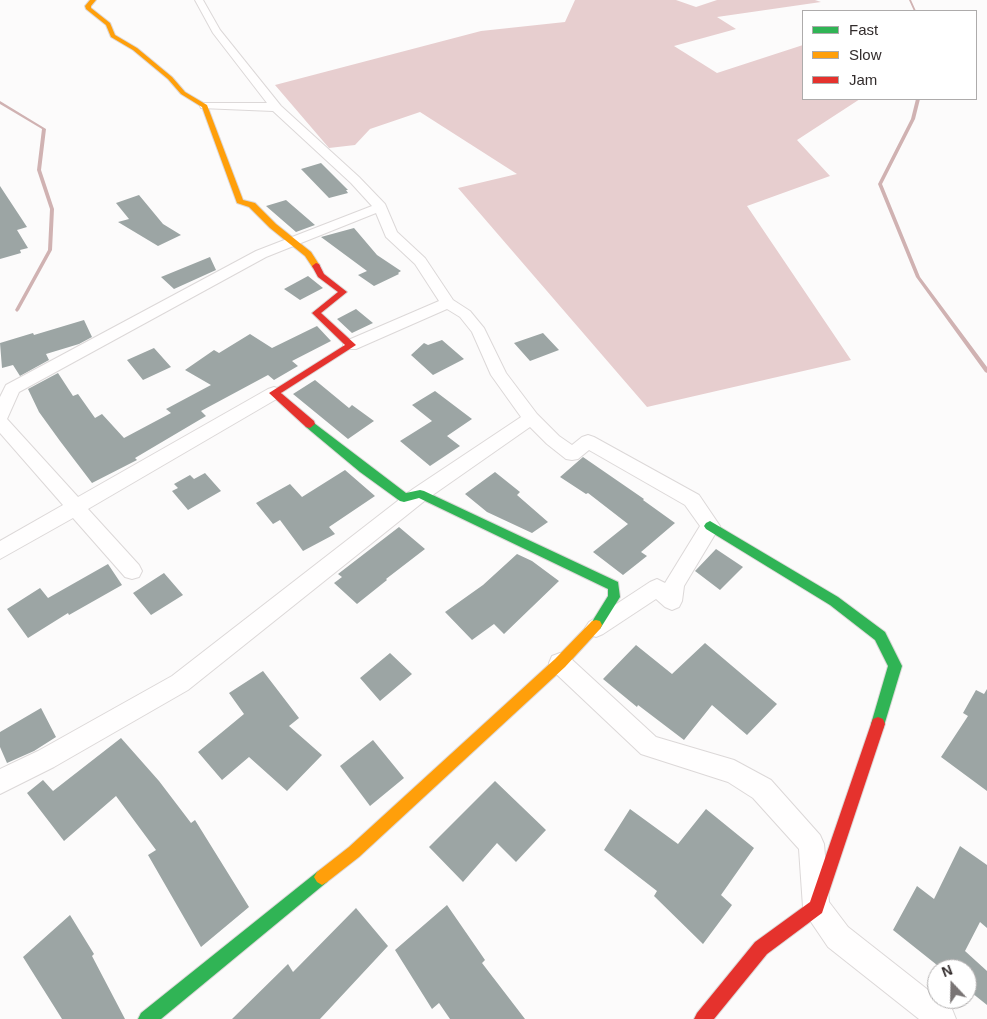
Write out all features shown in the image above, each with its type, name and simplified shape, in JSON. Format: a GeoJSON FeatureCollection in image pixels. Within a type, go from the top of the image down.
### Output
{"type":"FeatureCollection","features":[{"type":"Feature","properties":{"kind":"street"},"geometry":{"type":"LineString","coordinates":[[93,0],[88,6],[89,9],[108,24],[113,36],[135,49],[170,78],[183,93],[206,106],[267,106],[277,108]]}},
{"type":"Feature","properties":{"kind":"street"},"geometry":{"type":"LineString","coordinates":[[199,0],[216,31],[277,108],[342,168],[380,207],[391,234],[420,261],[448,303],[465,314],[478,331],[499,375],[530,418],[553,440],[572,454],[588,441],[692,500],[710,526],[834,601],[880,636],[895,666],[875,733],[816,907],[761,948],[703,1019]]}},
{"type":"Feature","properties":{"kind":"street"},"geometry":{"type":"LineString","coordinates":[[206,106],[240,201],[252,205],[308,254],[321,275],[343,292],[316,313],[351,345]]}},
{"type":"Feature","properties":{"kind":"street"},"geometry":{"type":"LineString","coordinates":[[0,416],[12,389],[260,254],[380,207]]}},
{"type":"Feature","properties":{"kind":"street"},"geometry":{"type":"LineString","coordinates":[[0,551],[274,393],[351,345],[448,303]]}},
{"type":"Feature","properties":{"kind":"street"},"geometry":{"type":"LineString","coordinates":[[274,393],[364,469],[404,498],[420,494],[614,586],[614,597],[591,632]]}},
{"type":"Feature","properties":{"kind":"street"},"geometry":{"type":"LineString","coordinates":[[0,782],[46,759],[180,683],[420,494],[530,418]]}},
{"type":"Feature","properties":{"kind":"street"},"geometry":{"type":"LineString","coordinates":[[0,422],[67,497],[74,508],[132,571]]}},
{"type":"Feature","properties":{"kind":"street"},"geometry":{"type":"LineString","coordinates":[[147,1019],[354,852],[560,663],[591,632],[657,588],[672,600],[674,585],[710,526]]}},
{"type":"Feature","properties":{"kind":"street"},"geometry":{"type":"LineString","coordinates":[[560,663],[649,746],[734,772],[762,789],[811,844],[816,907],[838,937],[942,1019]]}},
{"type":"Feature","properties":{"kind":"shaded area"},"geometry":{"type":"Polygon","coordinates":[[[575,0],[676,0],[696,7],[717,0],[815,0],[821,2],[717,17],[736,29],[674,46],[717,73],[802,45],[802,100],[858,100],[797,140],[830,176],[747,206],[851,360],[647,407],[458,188],[517,174],[420,112],[370,129],[355,145],[329,148],[275,85],[481,31],[565,22],[575,0]]]}},
{"type":"Feature","properties":{"kind":"building"},"geometry":{"type":"Polygon","coordinates":[[[321,163],[348,190],[346,190],[348,193],[329,198],[301,169],[321,163]]]}},
{"type":"Feature","properties":{"kind":"building"},"geometry":{"type":"Polygon","coordinates":[[[0,186],[27,227],[17,230],[28,248],[20,250],[21,253],[0,259],[0,186]]]}},
{"type":"Feature","properties":{"kind":"building"},"geometry":{"type":"Polygon","coordinates":[[[139,195],[163,224],[181,235],[158,246],[118,222],[129,219],[116,203],[139,195]]]}},
{"type":"Feature","properties":{"kind":"building"},"geometry":{"type":"Polygon","coordinates":[[[286,200],[315,225],[296,232],[266,206],[286,200]]]}},
{"type":"Feature","properties":{"kind":"building"},"geometry":{"type":"Polygon","coordinates":[[[354,228],[377,255],[401,271],[399,274],[374,286],[358,275],[367,271],[321,237],[354,228]]]}},
{"type":"Feature","properties":{"kind":"building"},"geometry":{"type":"Polygon","coordinates":[[[210,257],[216,270],[174,289],[161,277],[210,257]]]}},
{"type":"Feature","properties":{"kind":"building"},"geometry":{"type":"Polygon","coordinates":[[[308,276],[323,288],[300,300],[284,289],[308,276]]]}},
{"type":"Feature","properties":{"kind":"building"},"geometry":{"type":"Polygon","coordinates":[[[356,309],[373,323],[352,333],[337,319],[356,309]]]}},
{"type":"Feature","properties":{"kind":"building"},"geometry":{"type":"Polygon","coordinates":[[[84,320],[92,337],[79,344],[46,354],[49,360],[20,376],[13,365],[2,368],[0,343],[84,320]]]}},
{"type":"Feature","properties":{"kind":"building"},"geometry":{"type":"Polygon","coordinates":[[[317,326],[331,341],[292,361],[298,366],[274,380],[268,375],[201,411],[206,416],[135,458],[137,460],[92,483],[39,412],[28,389],[58,373],[73,396],[78,394],[95,418],[102,414],[124,438],[171,413],[166,409],[211,385],[185,370],[214,350],[219,353],[250,334],[272,348],[317,326]]]}},
{"type":"Feature","properties":{"kind":"building"},"geometry":{"type":"Polygon","coordinates":[[[543,333],[559,350],[530,361],[514,343],[543,333]]]}},
{"type":"Feature","properties":{"kind":"building"},"geometry":{"type":"Polygon","coordinates":[[[442,340],[464,359],[433,375],[411,355],[424,343],[428,345],[442,340]]]}},
{"type":"Feature","properties":{"kind":"building"},"geometry":{"type":"Polygon","coordinates":[[[154,348],[171,367],[143,380],[127,360],[154,348]]]}},
{"type":"Feature","properties":{"kind":"building"},"geometry":{"type":"Polygon","coordinates":[[[315,380],[349,408],[352,405],[374,421],[348,439],[293,394],[315,380]]]}},
{"type":"Feature","properties":{"kind":"building"},"geometry":{"type":"Polygon","coordinates":[[[435,391],[472,419],[447,436],[460,446],[430,466],[400,441],[432,421],[412,405],[435,391]]]}},
{"type":"Feature","properties":{"kind":"building"},"geometry":{"type":"Polygon","coordinates":[[[583,457],[675,523],[641,552],[647,556],[623,575],[593,552],[628,524],[588,493],[586,494],[560,477],[583,457]]]}},
{"type":"Feature","properties":{"kind":"building"},"geometry":{"type":"Polygon","coordinates":[[[345,470],[375,496],[329,527],[335,534],[303,551],[280,520],[273,524],[256,503],[290,484],[302,497],[345,470]]]}},
{"type":"Feature","properties":{"kind":"building"},"geometry":{"type":"Polygon","coordinates":[[[495,472],[520,492],[517,495],[548,522],[532,533],[487,512],[465,494],[495,472]]]}},
{"type":"Feature","properties":{"kind":"building"},"geometry":{"type":"Polygon","coordinates":[[[205,473],[221,491],[188,510],[172,491],[178,488],[174,484],[190,475],[194,479],[205,473]]]}},
{"type":"Feature","properties":{"kind":"building"},"geometry":{"type":"Polygon","coordinates":[[[399,527],[425,549],[357,604],[334,583],[342,577],[338,574],[399,527]]]}},
{"type":"Feature","properties":{"kind":"building"},"geometry":{"type":"Polygon","coordinates":[[[716,549],[743,567],[720,590],[695,571],[716,549]]]}},
{"type":"Feature","properties":{"kind":"building"},"geometry":{"type":"Polygon","coordinates":[[[517,554],[532,561],[559,581],[504,634],[494,624],[472,640],[445,612],[483,585],[517,554]]]}},
{"type":"Feature","properties":{"kind":"building"},"geometry":{"type":"Polygon","coordinates":[[[108,564],[122,585],[69,615],[68,613],[28,638],[7,609],[40,588],[48,598],[108,564]]]}},
{"type":"Feature","properties":{"kind":"building"},"geometry":{"type":"Polygon","coordinates":[[[164,573],[183,595],[151,615],[133,593],[164,573]]]}},
{"type":"Feature","properties":{"kind":"building"},"geometry":{"type":"Polygon","coordinates":[[[705,643],[777,704],[747,735],[712,705],[684,740],[638,705],[637,707],[603,679],[636,645],[672,674],[705,643]]]}},
{"type":"Feature","properties":{"kind":"building"},"geometry":{"type":"Polygon","coordinates":[[[390,653],[412,674],[380,701],[360,678],[390,653]]]}},
{"type":"Feature","properties":{"kind":"building"},"geometry":{"type":"Polygon","coordinates":[[[263,671],[299,718],[289,726],[322,755],[287,791],[249,757],[222,780],[198,752],[244,714],[229,693],[263,671]]]}},
{"type":"Feature","properties":{"kind":"building"},"geometry":{"type":"Polygon","coordinates":[[[987,689],[987,791],[941,757],[968,716],[963,713],[976,690],[984,694],[987,689]]]}},
{"type":"Feature","properties":{"kind":"building"},"geometry":{"type":"Polygon","coordinates":[[[41,708],[56,737],[34,751],[7,763],[0,747],[0,732],[41,708]]]}},
{"type":"Feature","properties":{"kind":"building"},"geometry":{"type":"Polygon","coordinates":[[[121,738],[159,781],[191,823],[195,820],[249,907],[201,947],[148,855],[156,850],[116,796],[64,841],[27,793],[43,780],[53,791],[121,738]]]}},
{"type":"Feature","properties":{"kind":"building"},"geometry":{"type":"Polygon","coordinates":[[[373,740],[404,778],[370,806],[340,766],[373,740]]]}},
{"type":"Feature","properties":{"kind":"building"},"geometry":{"type":"Polygon","coordinates":[[[495,781],[546,830],[516,862],[497,843],[463,882],[429,847],[495,781]]]}},
{"type":"Feature","properties":{"kind":"building"},"geometry":{"type":"Polygon","coordinates":[[[630,809],[678,844],[706,809],[754,848],[721,895],[732,905],[703,944],[654,896],[657,891],[604,850],[630,809]]]}},
{"type":"Feature","properties":{"kind":"building"},"geometry":{"type":"Polygon","coordinates":[[[960,846],[987,865],[987,928],[980,922],[965,951],[974,959],[929,959],[893,930],[917,886],[934,899],[960,846]]]}},
{"type":"Feature","properties":{"kind":"building"},"geometry":{"type":"Polygon","coordinates":[[[447,905],[485,960],[482,963],[525,1019],[450,1019],[439,1003],[432,1009],[395,950],[447,905]]]}},
{"type":"Feature","properties":{"kind":"building"},"geometry":{"type":"Polygon","coordinates":[[[356,908],[388,946],[320,1019],[232,1019],[288,964],[293,972],[356,908]]]}},
{"type":"Feature","properties":{"kind":"building"},"geometry":{"type":"Polygon","coordinates":[[[70,915],[94,954],[92,956],[125,1019],[62,1019],[23,957],[70,915]]]}},
{"type":"Feature","properties":{"kind":"building"},"geometry":{"type":"Polygon","coordinates":[[[977,962],[987,971],[987,1005],[977,997],[977,962]]]}},
{"type":"Feature","properties":{"kind":"waterway"},"geometry":{"type":"LineString","coordinates":[[910,0],[915,10]]}},
{"type":"Feature","properties":{"kind":"waterway"},"geometry":{"type":"LineString","coordinates":[[918,100],[913,119],[880,184],[918,277],[987,371]]}},
{"type":"Feature","properties":{"kind":"waterway"},"geometry":{"type":"LineString","coordinates":[[0,102],[44,129],[39,170],[52,209],[50,250],[17,310]]}},
{"type":"Feature","properties":{"kind":"traffic: fast"},"geometry":{"type":"LineString","coordinates":[[310,424],[364,469],[404,498],[420,494],[614,586],[614,597],[596,625]]}},
{"type":"Feature","properties":{"kind":"traffic: fast"},"geometry":{"type":"LineString","coordinates":[[710,526],[834,601],[880,636],[895,666],[878,724]]}},
{"type":"Feature","properties":{"kind":"traffic: fast"},"geometry":{"type":"LineString","coordinates":[[147,1019],[322,877]]}},
{"type":"Feature","properties":{"kind":"traffic: slow"},"geometry":{"type":"LineString","coordinates":[[93,0],[88,6],[89,9],[108,24],[113,36],[135,49],[170,78],[183,93],[205,106],[240,201],[252,205],[273,226],[308,254],[316,266]]}},
{"type":"Feature","properties":{"kind":"traffic: slow"},"geometry":{"type":"LineString","coordinates":[[322,877],[354,852],[560,663],[596,625]]}},
{"type":"Feature","properties":{"kind":"traffic: jam"},"geometry":{"type":"LineString","coordinates":[[310,424],[274,393],[351,345],[316,313],[343,292],[321,275],[316,266]]}},
{"type":"Feature","properties":{"kind":"traffic: jam"},"geometry":{"type":"LineString","coordinates":[[703,1019],[761,948],[816,907],[878,724]]}}]}
